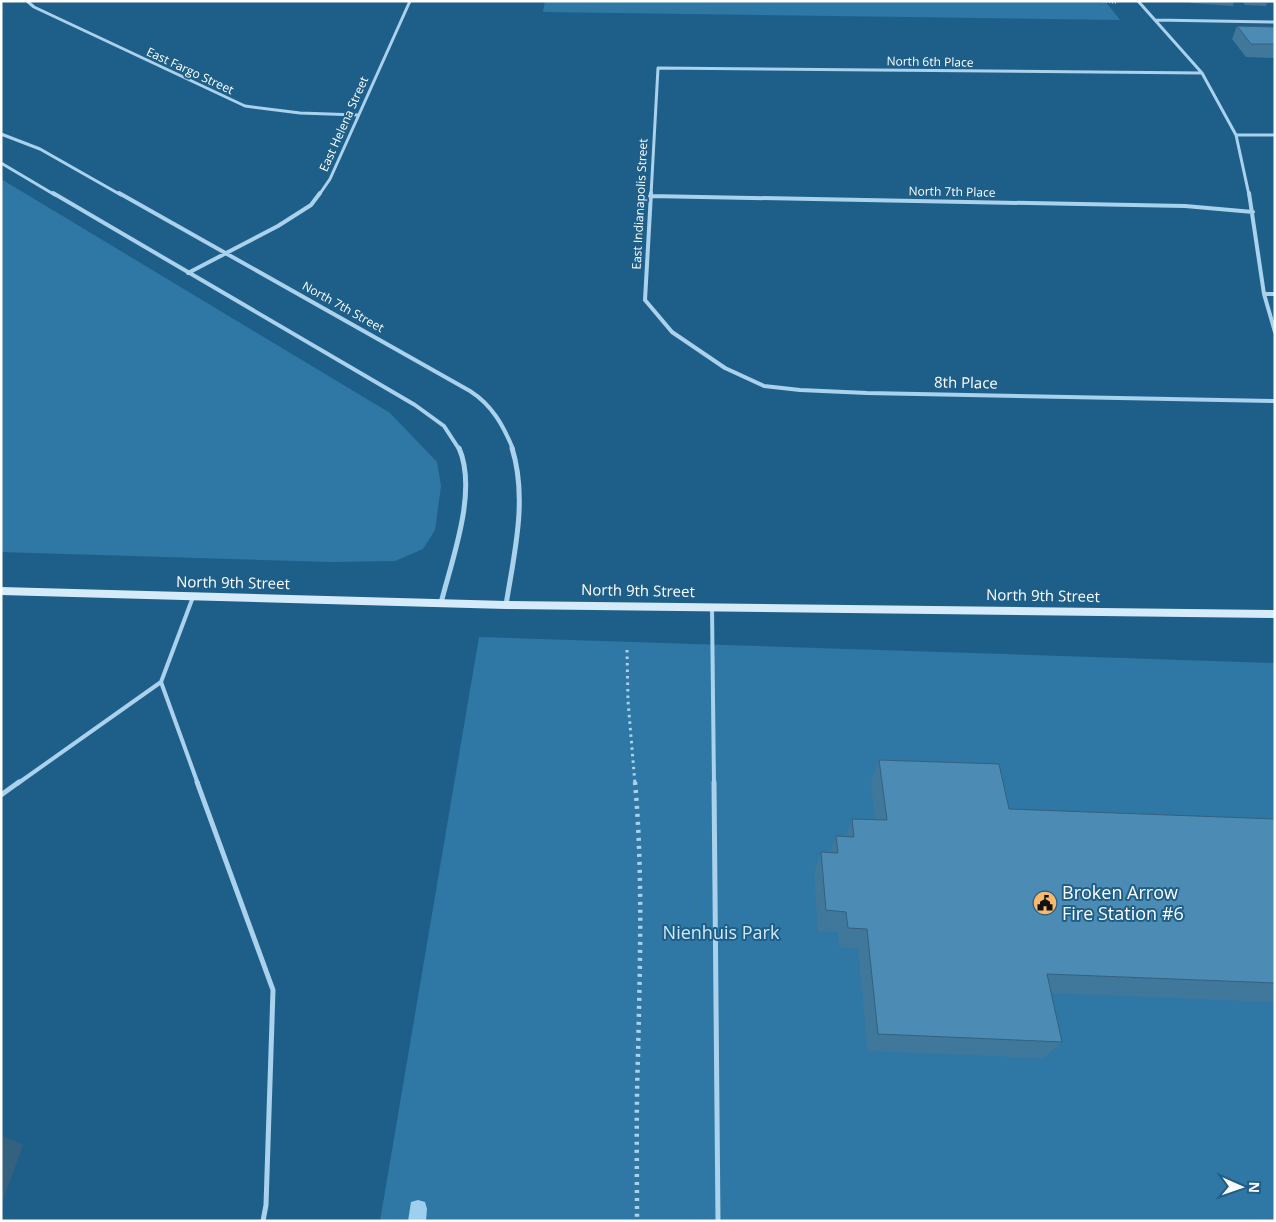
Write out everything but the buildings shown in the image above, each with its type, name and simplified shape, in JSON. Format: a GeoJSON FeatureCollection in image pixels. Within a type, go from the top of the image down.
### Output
{"type":"FeatureCollection","features":[{"type":"Feature","properties":{"kind":"main road","name":"North 9th Street"},"geometry":{"type":"LineString","coordinates":[[1,591],[441,603],[1275,614]]}},
{"type":"Feature","properties":{"kind":"street","name":"East Fargo Street"},"geometry":{"type":"LineString","coordinates":[[27,1],[34,7],[246,106],[300,113],[358,115]]}},
{"type":"Feature","properties":{"kind":"street","name":"East Helena Street"},"geometry":{"type":"LineString","coordinates":[[188,273],[278,226],[311,205],[330,179],[410,1]]}},
{"type":"Feature","properties":{"kind":"street"},"geometry":{"type":"LineString","coordinates":[[1138,1],[1202,73],[1236,134],[1252,212],[1264,294],[1275,332]]}},
{"type":"Feature","properties":{"kind":"street"},"geometry":{"type":"LineString","coordinates":[[1155,20],[1275,22]]}},
{"type":"Feature","properties":{"kind":"street","name":"North 6th Place"},"geometry":{"type":"LineString","coordinates":[[658,68],[1202,73]]}},
{"type":"Feature","properties":{"kind":"street","name":"East Indianapolis Street"},"geometry":{"type":"LineString","coordinates":[[658,68],[645,300],[672,332]]}},
{"type":"Feature","properties":{"kind":"street","name":"North 7th Street"},"geometry":{"type":"LineString","coordinates":[[1,134],[40,149],[450,379],[487,404],[509,436],[518,462],[520,502],[506,604]]}},
{"type":"Feature","properties":{"kind":"street"},"geometry":{"type":"LineString","coordinates":[[1236,134],[1275,135]]}},
{"type":"Feature","properties":{"kind":"street"},"geometry":{"type":"LineString","coordinates":[[1,163],[415,405],[450,432],[464,465],[466,483],[464,502],[441,603]]}},
{"type":"Feature","properties":{"kind":"street","name":"North 7th Place"},"geometry":{"type":"LineString","coordinates":[[650,196],[1185,206],[1252,212]]}},
{"type":"Feature","properties":{"kind":"street"},"geometry":{"type":"LineString","coordinates":[[1264,294],[1275,294]]}},
{"type":"Feature","properties":{"kind":"street","name":"8th Place"},"geometry":{"type":"LineString","coordinates":[[672,332],[725,368],[764,386],[800,390],[858,392],[1275,400]]}},
{"type":"Feature","properties":{"kind":"lane"},"geometry":{"type":"LineString","coordinates":[[1,795],[161,682],[193,597]]}},
{"type":"Feature","properties":{"kind":"lane"},"geometry":{"type":"LineString","coordinates":[[712,607],[718,1221]]}},
{"type":"Feature","properties":{"kind":"lane"},"geometry":{"type":"LineString","coordinates":[[161,682],[273,990],[266,1205],[263,1221]]}},
{"type":"Feature","properties":{"kind":"path"},"geometry":{"type":"LineString","coordinates":[[627,650],[628,700],[640,835],[638,1221]]}},
{"type":"Feature","properties":{"kind":"green space"},"geometry":{"type":"Polygon","coordinates":[[[545,1],[1105,1],[1120,20],[543,12],[545,1]]]}},
{"type":"Feature","properties":{"kind":"green space"},"geometry":{"type":"Polygon","coordinates":[[[1,179],[390,413],[437,462],[441,486],[435,530],[423,549],[395,561],[331,562],[1,552],[1,179]]]}},
{"type":"Feature","properties":{"kind":"green space","name":"Nienhuis Park"},"geometry":{"type":"Polygon","coordinates":[[[479,637],[1275,663],[1275,1221],[380,1221],[479,637]]]}},
{"type":"Feature","properties":{"kind":"waterway"},"geometry":{"type":"LineString","coordinates":[[417,1221],[418,1209]]}},
{"type":"Feature","properties":{"kind":"place","name":"Broken Arrow Fire Station #6"},"geometry":{"type":"Point","coordinates":[1045,903]}}]}
